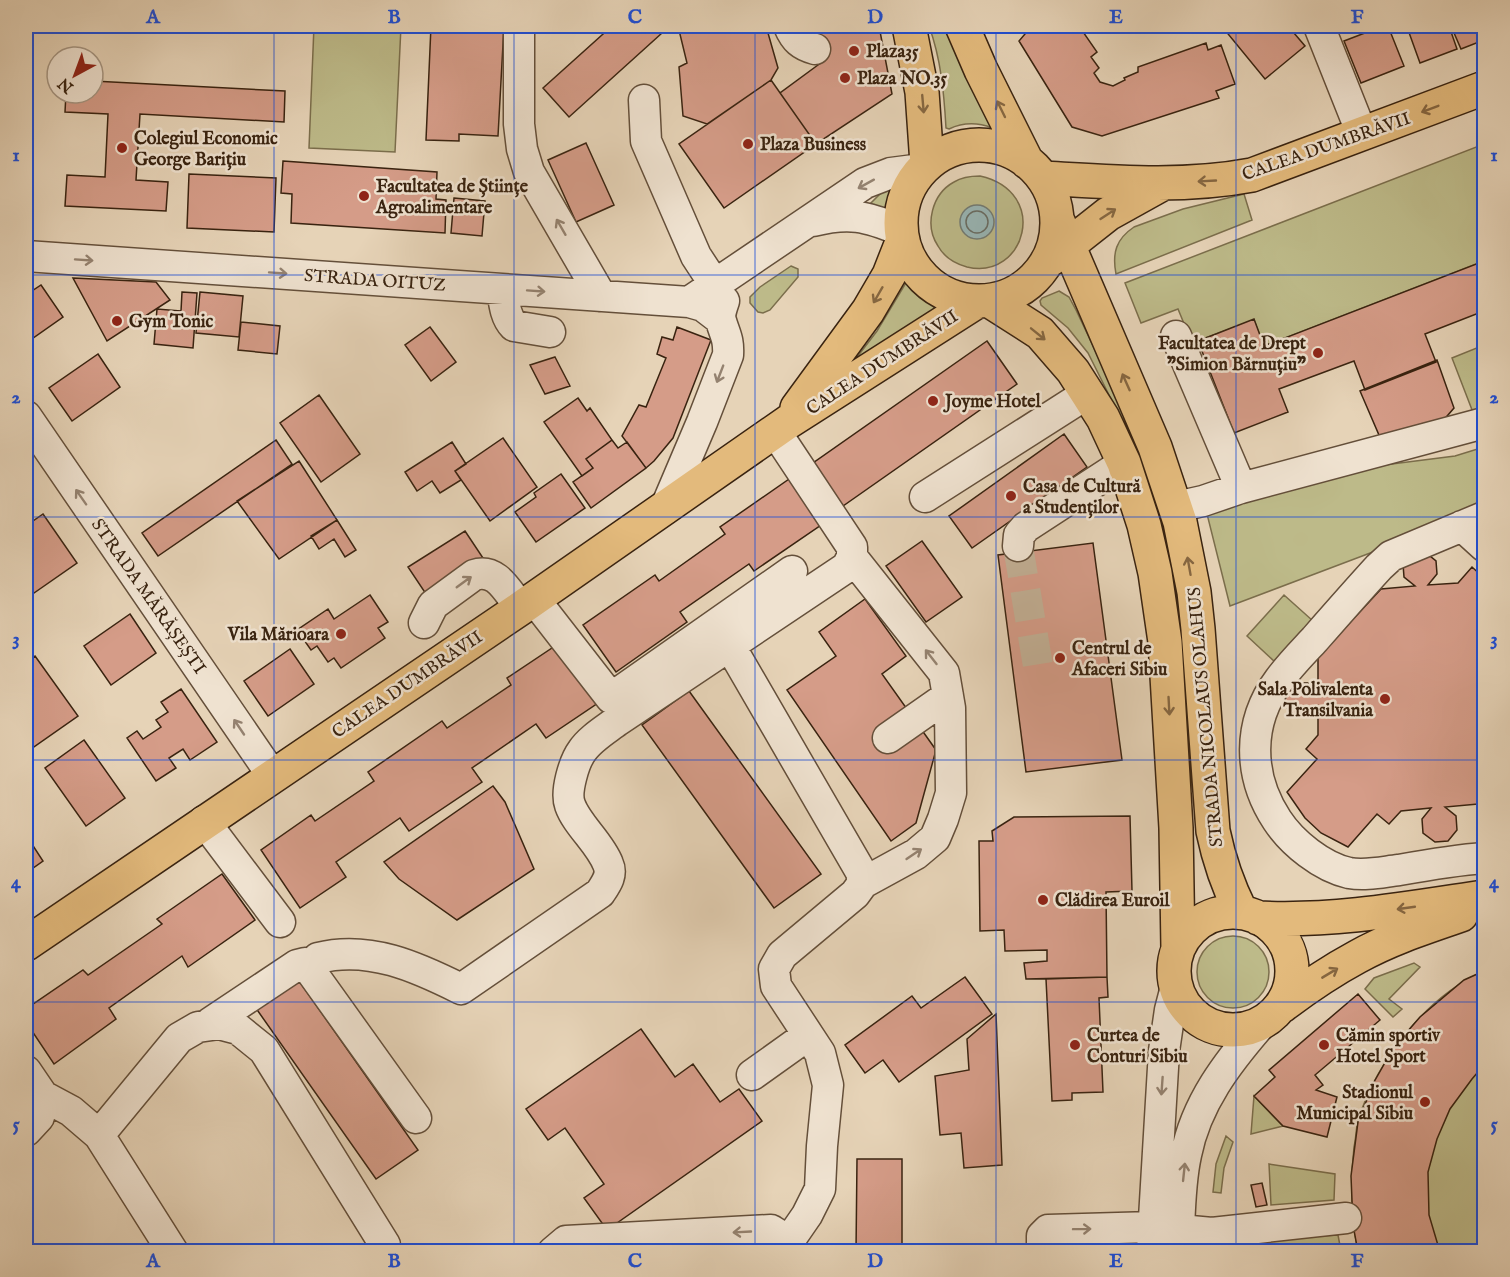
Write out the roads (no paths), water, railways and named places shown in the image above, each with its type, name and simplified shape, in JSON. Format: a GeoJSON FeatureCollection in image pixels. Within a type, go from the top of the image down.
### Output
{"type":"FeatureCollection","features":[{"type":"Feature","properties":{"kind":"main road"},"geometry":{"type":"LineString","coordinates":[[909,26],[922,92],[924,166]]}},
{"type":"Feature","properties":{"kind":"main road"},"geometry":{"type":"LineString","coordinates":[[962,26],[981,70],[1035,170],[1050,191],[1057,243],[1028,284],[1010,295],[983,301],[948,295],[930,284],[914,268],[901,236],[903,203],[914,179],[924,166],[940,155],[969,145],[1000,147],[1014,153],[1035,170]]}},
{"type":"Feature","properties":{"kind":"main road","name":"CALEA DUMBRĂVII"},"geometry":{"type":"LineString","coordinates":[[1035,170],[1164,184],[1220,181],[1252,175],[1485,88]]}},
{"type":"Feature","properties":{"kind":"main road","name":"CALEA DUMBRĂVII"},"geometry":{"type":"LineString","coordinates":[[1057,243],[1164,184]]}},
{"type":"Feature","properties":{"kind":"main road","name":"CALEA DUMBRĂVII"},"geometry":{"type":"LineString","coordinates":[[781,427],[868,311],[889,275],[901,236]]}},
{"type":"Feature","properties":{"kind":"main road","name":"STRADA NICOLAUS OLAHUS"},"geometry":{"type":"LineString","coordinates":[[1057,243],[1155,447],[1176,507],[1187,557],[1198,629],[1213,831],[1227,884],[1249,915]]}},
{"type":"Feature","properties":{"kind":"main road","name":"CALEA DUMBRĂVII"},"geometry":{"type":"LineString","coordinates":[[26,944],[204,821],[527,604],[781,427],[983,301]]}},
{"type":"Feature","properties":{"kind":"main road","name":"STRADA NICOLAUS OLAHUS"},"geometry":{"type":"LineString","coordinates":[[983,301],[1040,333],[1073,371],[1103,418],[1124,463],[1144,525],[1155,573],[1166,642],[1176,828],[1178,949]]}},
{"type":"Feature","properties":{"kind":"main road"},"geometry":{"type":"LineString","coordinates":[[1485,897],[1323,918],[1288,919],[1221,913],[1203,920],[1184,938],[1178,949],[1174,974],[1176,987],[1188,1011],[1210,1026],[1236,1031],[1249,1029],[1323,977],[1359,956],[1419,929],[1485,908]]}},
{"type":"Feature","properties":{"kind":"main road"},"geometry":{"type":"LineString","coordinates":[[1249,915],[1271,925],[1281,936],[1292,963],[1289,993],[1272,1015]]}},
{"type":"Feature","properties":{"kind":"street"},"geometry":{"type":"LineString","coordinates":[[519,26],[526,59],[521,141],[530,172],[601,296]]}},
{"type":"Feature","properties":{"kind":"street"},"geometry":{"type":"LineString","coordinates":[[789,26],[794,37],[802,45],[815,49]]}},
{"type":"Feature","properties":{"kind":"street"},"geometry":{"type":"LineString","coordinates":[[1319,26],[1362,135]]}},
{"type":"Feature","properties":{"kind":"street"},"geometry":{"type":"LineString","coordinates":[[644,100],[646,141],[696,256],[726,278]]}},
{"type":"Feature","properties":{"kind":"street"},"geometry":{"type":"LineString","coordinates":[[689,302],[849,193],[880,176],[924,166]]}},
{"type":"Feature","properties":{"kind":"street"},"geometry":{"type":"LineString","coordinates":[[807,223],[836,216],[852,216],[878,221],[901,236]]}},
{"type":"Feature","properties":{"kind":"street","name":"STRADA OITUZ"},"geometry":{"type":"LineString","coordinates":[[26,256],[689,302],[703,306],[720,319]]}},
{"type":"Feature","properties":{"kind":"street"},"geometry":{"type":"LineString","coordinates":[[665,509],[728,355],[729,344],[720,319],[726,278]]}},
{"type":"Feature","properties":{"kind":"street"},"geometry":{"type":"LineString","coordinates":[[502,289],[506,312],[514,326],[549,332]]}},
{"type":"Feature","properties":{"kind":"street"},"geometry":{"type":"LineString","coordinates":[[1176,336],[1241,488]]}},
{"type":"Feature","properties":{"kind":"street"},"geometry":{"type":"LineString","coordinates":[[925,497],[1088,393]]}},
{"type":"Feature","properties":{"kind":"street","name":"STRADA MĂRĂȘEȘTI"},"geometry":{"type":"LineString","coordinates":[[26,417],[272,775]]}},
{"type":"Feature","properties":{"kind":"street"},"geometry":{"type":"LineString","coordinates":[[1176,507],[1485,423]]}},
{"type":"Feature","properties":{"kind":"street"},"geometry":{"type":"LineString","coordinates":[[318,958],[333,954],[394,959],[424,970],[461,989],[600,893],[609,880],[609,864],[570,805],[568,791],[581,752],[598,735],[847,567],[852,557],[852,547],[781,427]]}},
{"type":"Feature","properties":{"kind":"street"},"geometry":{"type":"LineString","coordinates":[[1018,546],[1019,535],[1026,527],[1124,463]]}},
{"type":"Feature","properties":{"kind":"street"},"geometry":{"type":"LineString","coordinates":[[1485,546],[1473,521],[1391,556],[1378,567],[1279,680],[1260,715],[1255,743],[1261,791],[1281,826],[1307,851],[1338,869],[1369,875],[1485,858]]}},
{"type":"Feature","properties":{"kind":"street"},"geometry":{"type":"LineString","coordinates":[[787,1248],[820,1188],[828,1085],[820,1053],[776,986],[774,969],[782,955],[855,894],[863,883],[916,854],[935,838],[951,793],[950,708],[944,673],[852,557]]}},
{"type":"Feature","properties":{"kind":"street"},"geometry":{"type":"LineString","coordinates":[[424,623],[433,605],[474,575],[482,572],[494,575],[527,604],[611,698],[792,571]]}},
{"type":"Feature","properties":{"kind":"street"},"geometry":{"type":"LineString","coordinates":[[730,646],[861,872],[863,883]]}},
{"type":"Feature","properties":{"kind":"street"},"geometry":{"type":"LineString","coordinates":[[888,738],[948,696]]}},
{"type":"Feature","properties":{"kind":"street"},"geometry":{"type":"LineString","coordinates":[[204,821],[280,922]]}},
{"type":"Feature","properties":{"kind":"street"},"geometry":{"type":"LineString","coordinates":[[99,1135],[179,1038],[210,1023],[297,965],[305,963],[416,1118]]}},
{"type":"Feature","properties":{"kind":"street"},"geometry":{"type":"LineString","coordinates":[[1166,1240],[1164,1051],[1176,987]]}},
{"type":"Feature","properties":{"kind":"street"},"geometry":{"type":"LineString","coordinates":[[1166,1240],[1183,1177],[1191,1135],[1202,1108],[1232,1058],[1272,1015]]}},
{"type":"Feature","properties":{"kind":"street"},"geometry":{"type":"LineString","coordinates":[[210,1023],[238,1029],[264,1050],[385,1245],[385,1251]]}},
{"type":"Feature","properties":{"kind":"street"},"geometry":{"type":"LineString","coordinates":[[752,1075],[808,1035]]}},
{"type":"Feature","properties":{"kind":"street"},"geometry":{"type":"LineString","coordinates":[[26,1071],[42,1096],[71,1111],[99,1135],[172,1251]]}},
{"type":"Feature","properties":{"kind":"street"},"geometry":{"type":"LineString","coordinates":[[26,1131],[39,1117],[42,1096]]}},
{"type":"Feature","properties":{"kind":"street"},"geometry":{"type":"LineString","coordinates":[[1042,1251],[1042,1236],[1048,1230],[1166,1240],[1346,1218]]}},
{"type":"Feature","properties":{"kind":"street"},"geometry":{"type":"LineString","coordinates":[[553,1251],[566,1242],[771,1230],[783,1236],[787,1248]]}},
{"type":"Feature","properties":{"kind":"water"},"geometry":{"type":"Polygon","coordinates":[[[977,205],[989,210],[994,222],[989,234],[977,239],[965,234],[960,222],[965,210],[977,205]]]}},
{"type":"Feature","properties":{"kind":"tunnel"},"geometry":{"type":"LineString","coordinates":[[1018,546],[1039,672]]}},
{"type":"Feature","properties":{"kind":"place","name":"Plaza35"},"geometry":{"type":"Point","coordinates":[854,51]}},
{"type":"Feature","properties":{"kind":"place","name":"Plaza NO.35"},"geometry":{"type":"Point","coordinates":[845,78]}},
{"type":"Feature","properties":{"kind":"place","name":"Plaza Business"},"geometry":{"type":"Point","coordinates":[748,144]}},
{"type":"Feature","properties":{"kind":"place","name":"Colegiul Economic George Barițiu"},"geometry":{"type":"Point","coordinates":[122,148]}},
{"type":"Feature","properties":{"kind":"place","name":"Facultatea de Științe Agroalimentare"},"geometry":{"type":"Point","coordinates":[364,196]}},
{"type":"Feature","properties":{"kind":"place","name":"Gym Tonic"},"geometry":{"type":"Point","coordinates":[117,321]}},
{"type":"Feature","properties":{"kind":"place","name":"Facultatea de Drept \"Simion Bărnuțiu\""},"geometry":{"type":"Point","coordinates":[1318,353]}},
{"type":"Feature","properties":{"kind":"place","name":"Joyme Hotel"},"geometry":{"type":"Point","coordinates":[933,401]}},
{"type":"Feature","properties":{"kind":"place","name":"Casa de Cultură a Studenților"},"geometry":{"type":"Point","coordinates":[1011,496]}},
{"type":"Feature","properties":{"kind":"place","name":"Vila Mărioara"},"geometry":{"type":"Point","coordinates":[341,634]}},
{"type":"Feature","properties":{"kind":"place","name":"Centrul de Afaceri Sibiu"},"geometry":{"type":"Point","coordinates":[1060,658]}},
{"type":"Feature","properties":{"kind":"place","name":"Sala Polivalenta Transilvania"},"geometry":{"type":"Point","coordinates":[1385,699]}},
{"type":"Feature","properties":{"kind":"place","name":"Clădirea Euroil"},"geometry":{"type":"Point","coordinates":[1043,900]}},
{"type":"Feature","properties":{"kind":"place","name":"Curtea de Conturi Sibiu"},"geometry":{"type":"Point","coordinates":[1075,1045]}},
{"type":"Feature","properties":{"kind":"place","name":"Cămin sportiv Hotel Sport"},"geometry":{"type":"Point","coordinates":[1324,1045]}},
{"type":"Feature","properties":{"kind":"place","name":"Stadionul Municipal Sibiu"},"geometry":{"type":"Point","coordinates":[1425,1102]}}]}
